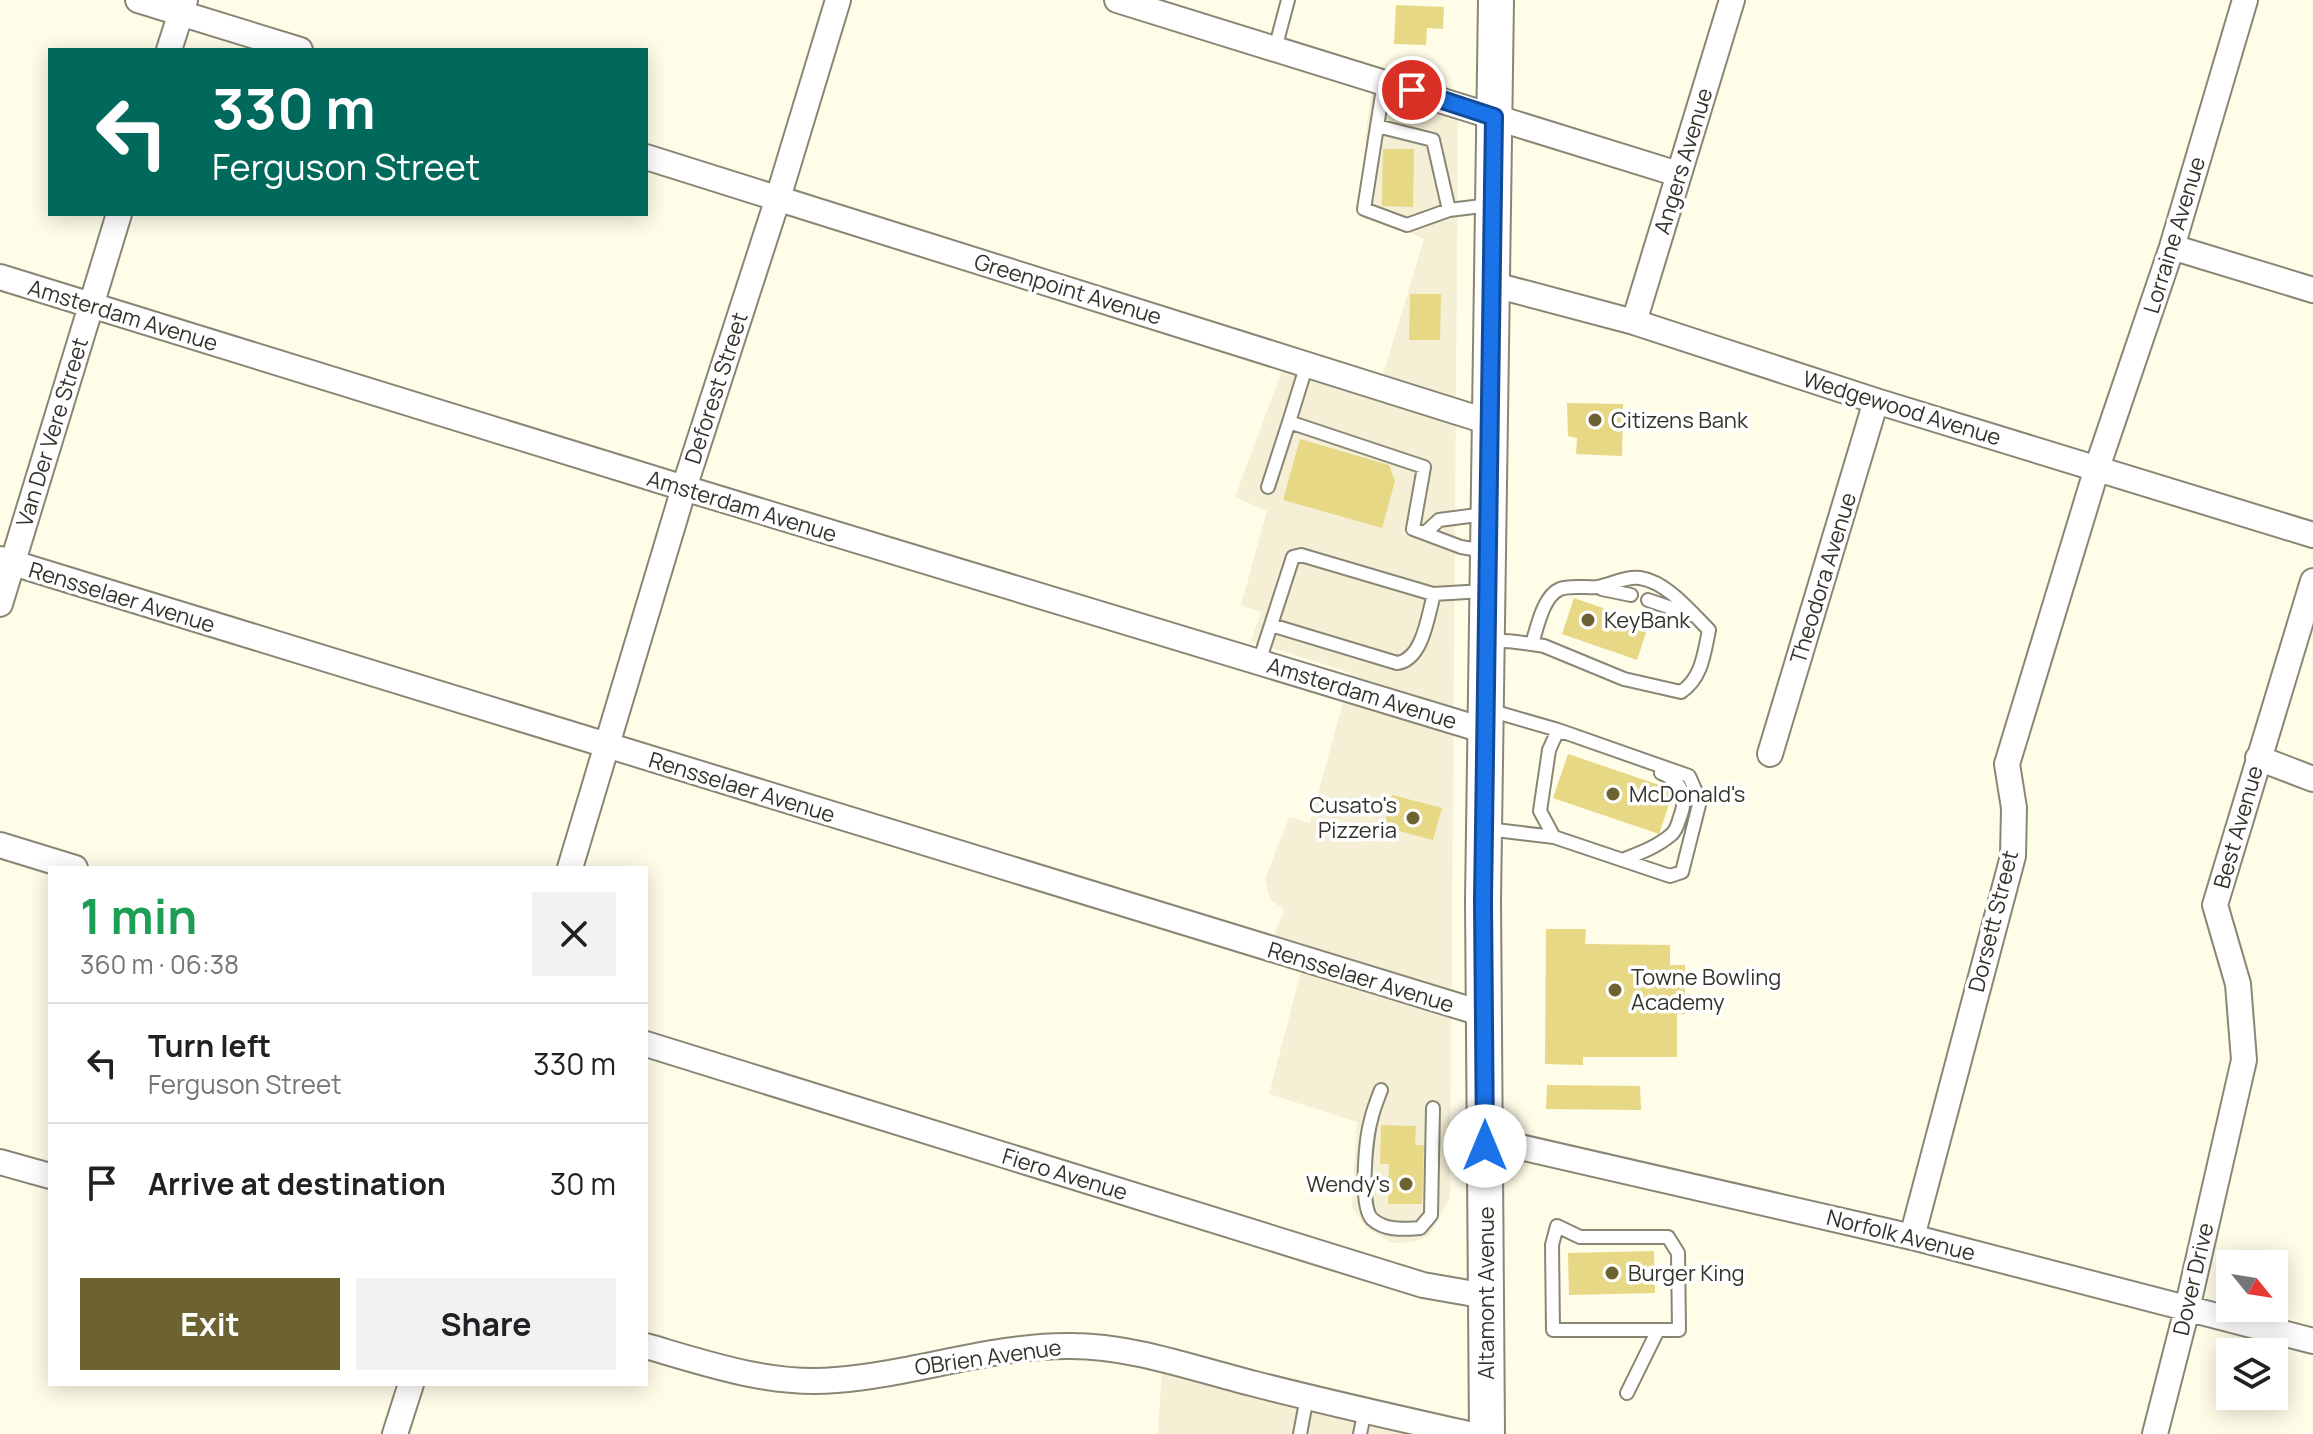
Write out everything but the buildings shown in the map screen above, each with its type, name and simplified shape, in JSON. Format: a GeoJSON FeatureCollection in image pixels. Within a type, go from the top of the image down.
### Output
{"type":"FeatureCollection","features":[{"type":"Feature","properties":{"kind":"main road","name":"Altamont Avenue"},"geometry":{"type":"LineString","coordinates":[[1487,1434],[1484,829],[1496,0]]}},
{"type":"Feature","properties":{"kind":"street"},"geometry":{"type":"LineString","coordinates":[[138,0],[183,6],[295,48]]}},
{"type":"Feature","properties":{"kind":"street","name":"Deforest Street"},"geometry":{"type":"LineString","coordinates":[[571,866],[684,488],[838,0]]}},
{"type":"Feature","properties":{"kind":"street"},"geometry":{"type":"LineString","coordinates":[[1117,0],[1678,174]]}},
{"type":"Feature","properties":{"kind":"street","name":"Angers Avenue"},"geometry":{"type":"LineString","coordinates":[[1634,322],[1732,0]]}},
{"type":"Feature","properties":{"kind":"street","name":"Lorraine Avenue"},"geometry":{"type":"LineString","coordinates":[[2097,468],[2172,247],[2245,0]]}},
{"type":"Feature","properties":{"kind":"street"},"geometry":{"type":"LineString","coordinates":[[170,48],[183,6]]}},
{"type":"Feature","properties":{"kind":"street","name":"Greenpoint Avenue"},"geometry":{"type":"LineString","coordinates":[[648,158],[1489,422]]}},
{"type":"Feature","properties":{"kind":"street","name":"Van Der Vere Street"},"geometry":{"type":"LineString","coordinates":[[0,604],[6,561],[118,216]]}},
{"type":"Feature","properties":{"kind":"street"},"geometry":{"type":"LineString","coordinates":[[2172,247],[2313,290]]}},
{"type":"Feature","properties":{"kind":"street","name":"Amsterdam Avenue"},"geometry":{"type":"LineString","coordinates":[[0,277],[1259,662],[1486,720]]}},
{"type":"Feature","properties":{"kind":"street","name":"Wedgewood Avenue"},"geometry":{"type":"LineString","coordinates":[[1491,284],[1634,322],[1876,401],[2313,535]]}},
{"type":"Feature","properties":{"kind":"street","name":"Theodora Avenue"},"geometry":{"type":"LineString","coordinates":[[1770,754],[1876,401]]}},
{"type":"Feature","properties":{"kind":"street","name":"Dorsett Street"},"geometry":{"type":"LineString","coordinates":[[1912,1237],[2013,856],[2014,808],[2007,764],[2097,468]]}},
{"type":"Feature","properties":{"kind":"street","name":"Rensselaer Avenue"},"geometry":{"type":"LineString","coordinates":[[6,561],[1484,1014]]}},
{"type":"Feature","properties":{"kind":"street","name":"Best Avenue"},"geometry":{"type":"LineString","coordinates":[[2228,1123],[2244,1060],[2238,984],[2215,905],[2313,581]]}},
{"type":"Feature","properties":{"kind":"street"},"geometry":{"type":"LineString","coordinates":[[2258,758],[2313,779]]}},
{"type":"Feature","properties":{"kind":"street"},"geometry":{"type":"LineString","coordinates":[[0,845],[68,866]]}},
{"type":"Feature","properties":{"kind":"street","name":"Fiero Avenue"},"geometry":{"type":"LineString","coordinates":[[648,1045],[1423,1285],[1486,1296]]}},
{"type":"Feature","properties":{"kind":"street","name":"Dover Drive"},"geometry":{"type":"LineString","coordinates":[[2155,1434],[2187,1309],[2228,1123]]}},
{"type":"Feature","properties":{"kind":"street","name":"Norfolk Avenue"},"geometry":{"type":"LineString","coordinates":[[1485,1146],[1511,1145],[1912,1237],[2313,1341]]}},
{"type":"Feature","properties":{"kind":"street"},"geometry":{"type":"LineString","coordinates":[[0,1162],[48,1175]]}},
{"type":"Feature","properties":{"kind":"street","name":"OBrien Avenue"},"geometry":{"type":"LineString","coordinates":[[648,1347],[736,1372],[785,1379],[836,1381],[1004,1352],[1071,1346],[1142,1354],[1307,1397],[1362,1422],[1468,1434]]}},
{"type":"Feature","properties":{"kind":"street"},"geometry":{"type":"LineString","coordinates":[[395,1434],[410,1386]]}},
{"type":"Feature","properties":{"kind":"lane"},"geometry":{"type":"LineString","coordinates":[[1275,49],[1288,0]]}},
{"type":"Feature","properties":{"kind":"lane"},"geometry":{"type":"LineString","coordinates":[[1384,82],[1364,209],[1407,225],[1449,210],[1491,205]]}},
{"type":"Feature","properties":{"kind":"lane"},"geometry":{"type":"LineString","coordinates":[[1377,126],[1433,140],[1449,210]]}},
{"type":"Feature","properties":{"kind":"lane"},"geometry":{"type":"LineString","coordinates":[[1268,487],[1307,364]]}},
{"type":"Feature","properties":{"kind":"lane"},"geometry":{"type":"LineString","coordinates":[[1289,422],[1424,467],[1413,529],[1461,547],[1487,552]]}},
{"type":"Feature","properties":{"kind":"lane"},"geometry":{"type":"LineString","coordinates":[[1425,533],[1439,520],[1488,513]]}},
{"type":"Feature","properties":{"kind":"lane"},"geometry":{"type":"LineString","coordinates":[[1259,662],[1293,557],[1301,555],[1434,594],[1488,591]]}},
{"type":"Feature","properties":{"kind":"lane"},"geometry":{"type":"LineString","coordinates":[[1487,641],[1513,640],[1532,644],[1544,646],[1624,679],[1681,692],[1692,684],[1697,675],[1709,630],[1658,585],[1639,578],[1594,587],[1562,588],[1553,594],[1541,614],[1532,644]]}},
{"type":"Feature","properties":{"kind":"lane"},"geometry":{"type":"LineString","coordinates":[[1594,587],[1631,595]]}},
{"type":"Feature","properties":{"kind":"lane"},"geometry":{"type":"LineString","coordinates":[[1271,625],[1397,663],[1403,662],[1415,651],[1434,594]]}},
{"type":"Feature","properties":{"kind":"lane"},"geometry":{"type":"LineString","coordinates":[[1648,600],[1695,616]]}},
{"type":"Feature","properties":{"kind":"lane"},"geometry":{"type":"LineString","coordinates":[[1484,829],[1554,837],[1670,876],[1682,872],[1700,801],[1689,776],[1558,730],[1486,720]]}},
{"type":"Feature","properties":{"kind":"lane"},"geometry":{"type":"LineString","coordinates":[[1554,837],[1540,811],[1549,750],[1558,730]]}},
{"type":"Feature","properties":{"kind":"lane"},"geometry":{"type":"LineString","coordinates":[[1558,730],[1568,739],[1675,778],[1684,793],[1684,805],[1675,831],[1653,848],[1622,860]]}},
{"type":"Feature","properties":{"kind":"lane"},"geometry":{"type":"LineString","coordinates":[[1381,1090],[1370,1121],[1366,1146],[1366,1208],[1371,1218],[1397,1230],[1420,1228],[1431,1215],[1433,1108]]}},
{"type":"Feature","properties":{"kind":"lane"},"geometry":{"type":"LineString","coordinates":[[1557,1226],[1580,1237],[1668,1237],[1678,1253],[1679,1330],[1658,1330],[1553,1330],[1552,1245],[1557,1226]]}},
{"type":"Feature","properties":{"kind":"lane"},"geometry":{"type":"LineString","coordinates":[[1627,1393],[1658,1330]]}},
{"type":"Feature","properties":{"kind":"lane"},"geometry":{"type":"LineString","coordinates":[[1300,1434],[1307,1397]]}},
{"type":"Feature","properties":{"kind":"shaded area"},"geometry":{"type":"Polygon","coordinates":[[[1372,91],[1458,117],[1450,1198],[1429,1236],[1414,1242],[1392,1243],[1368,1229],[1352,1208],[1357,1122],[1269,1094],[1306,952],[1272,941],[1284,910],[1270,899],[1265,879],[1289,817],[1310,823],[1351,673],[1251,641],[1261,612],[1241,605],[1267,511],[1235,497],[1282,371],[1375,401],[1424,239],[1374,216],[1365,139],[1372,91]]]}},
{"type":"Feature","properties":{"kind":"shaded area"},"geometry":{"type":"Polygon","coordinates":[[[1162,1368],[1404,1434],[1158,1434],[1162,1368]]]}},
{"type":"Feature","properties":{"kind":"place","name":"Citizens Bank"},"geometry":{"type":"Point","coordinates":[1595,420]}},
{"type":"Feature","properties":{"kind":"place","name":"KeyBank"},"geometry":{"type":"Point","coordinates":[1588,620]}},
{"type":"Feature","properties":{"kind":"place","name":"McDonald's"},"geometry":{"type":"Point","coordinates":[1613,794]}},
{"type":"Feature","properties":{"kind":"place","name":"Cusato's Pizzeria"},"geometry":{"type":"Point","coordinates":[1413,818]}},
{"type":"Feature","properties":{"kind":"place","name":"Towne Bowling Academy"},"geometry":{"type":"Point","coordinates":[1615,990]}},
{"type":"Feature","properties":{"kind":"place","name":"Wendy's"},"geometry":{"type":"Point","coordinates":[1406,1184]}},
{"type":"Feature","properties":{"kind":"place","name":"Burger King"},"geometry":{"type":"Point","coordinates":[1612,1273]}},
{"type":"Feature","properties":{"kind":"route"},"geometry":{"type":"LineString","coordinates":[[1412,90],[1494,117],[1483,900],[1485,1146]]}}]}
